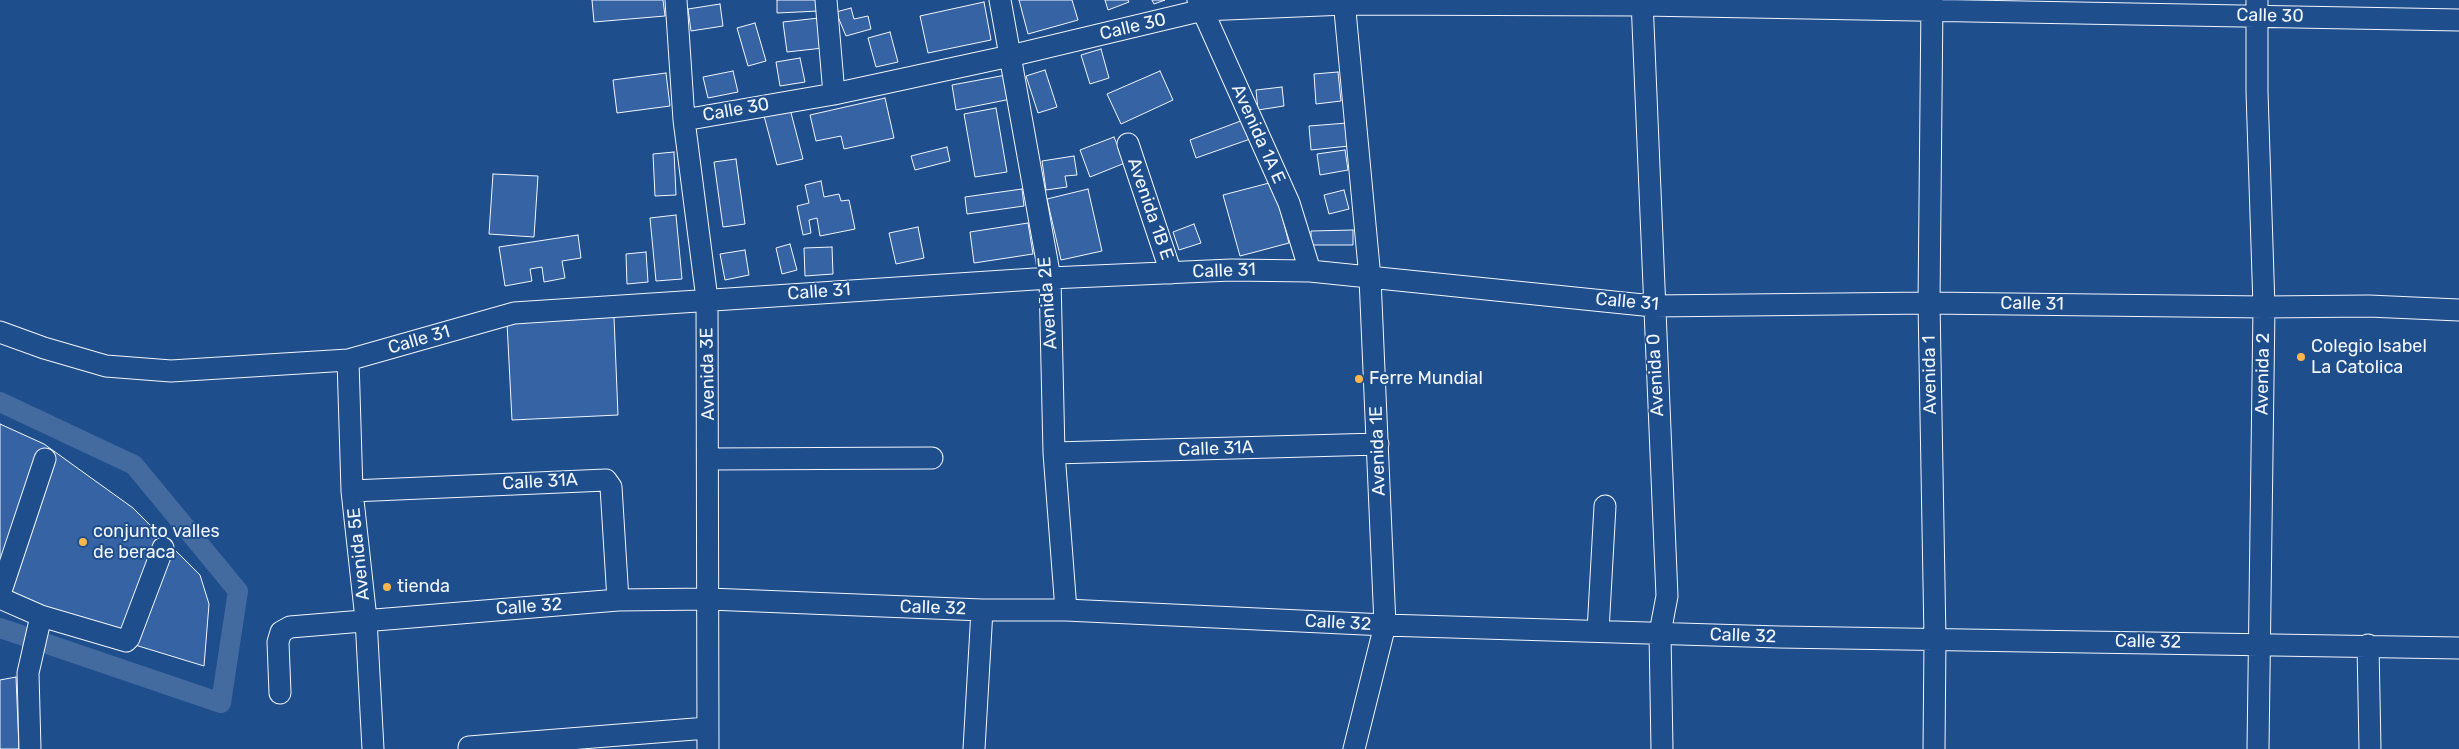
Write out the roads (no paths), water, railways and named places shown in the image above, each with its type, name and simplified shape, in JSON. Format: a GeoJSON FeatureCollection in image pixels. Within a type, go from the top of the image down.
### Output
{"type":"FeatureCollection","features":[{"type":"Feature","properties":{"kind":"street","name":"Avenida 3E"},"geometry":{"type":"LineString","coordinates":[[676,0],[684,120],[707,300],[708,749]]}},
{"type":"Feature","properties":{"kind":"street"},"geometry":{"type":"LineString","coordinates":[[826,0],[834,94]]}},
{"type":"Feature","properties":{"kind":"street","name":"Avenida 2E"},"geometry":{"type":"LineString","coordinates":[[1000,0],[1050,278],[1054,453],[1066,610]]}},
{"type":"Feature","properties":{"kind":"street","name":"Calle 30"},"geometry":{"type":"LineString","coordinates":[[684,120],[834,94],[1010,56],[1201,5],[1344,2],[1643,2],[2257,8],[2459,20]]}},
{"type":"Feature","properties":{"kind":"street","name":"Avenida 1E"},"geometry":{"type":"LineString","coordinates":[[1344,2],[1370,278],[1385,625],[1354,749]]}},
{"type":"Feature","properties":{"kind":"street","name":"Avenida 0"},"geometry":{"type":"LineString","coordinates":[[1643,2],[1653,306],[1667,596],[1660,633],[1662,749]]}},
{"type":"Feature","properties":{"kind":"street","name":"Avenida 1A E"},"geometry":{"type":"LineString","coordinates":[[1201,5],[1289,203],[1310,271]]}},
{"type":"Feature","properties":{"kind":"street","name":"Avenida 1"},"geometry":{"type":"LineString","coordinates":[[1932,5],[1929,303],[1935,639],[1934,749]]}},
{"type":"Feature","properties":{"kind":"street","name":"Avenida 2"},"geometry":{"type":"LineString","coordinates":[[2257,8],[2257,92],[2264,307],[2261,643],[2258,749]]}},
{"type":"Feature","properties":{"kind":"street","name":"Avenida 1B E"},"geometry":{"type":"LineString","coordinates":[[1128,144],[1171,273]]}},
{"type":"Feature","properties":{"kind":"street","name":"Calle 31"},"geometry":{"type":"LineString","coordinates":[[0,332],[53,351],[115,366],[171,371],[348,360],[514,313],[1050,278],[1231,270],[1310,271],[1653,306],[1929,303],[2264,307],[2370,306],[2459,310]]}},
{"type":"Feature","properties":{"kind":"street","name":"Avenida 5E"},"geometry":{"type":"LineString","coordinates":[[348,360],[352,491],[366,619],[373,744]]}},
{"type":"Feature","properties":{"kind":"street","name":"Calle 31A"},"geometry":{"type":"LineString","coordinates":[[1054,453],[1378,444]]}},
{"type":"Feature","properties":{"kind":"street"},"geometry":{"type":"LineString","coordinates":[[708,458],[932,458]]}},
{"type":"Feature","properties":{"kind":"street"},"geometry":{"type":"LineString","coordinates":[[45,459],[0,596],[41,617],[126,641],[129,638],[163,548]]}},
{"type":"Feature","properties":{"kind":"street","name":"Calle 31A"},"geometry":{"type":"LineString","coordinates":[[352,491],[606,480],[611,487],[618,600]]}},
{"type":"Feature","properties":{"kind":"street"},"geometry":{"type":"LineString","coordinates":[[1598,631],[1605,506]]}},
{"type":"Feature","properties":{"kind":"street","name":"Calle 32"},"geometry":{"type":"LineString","coordinates":[[280,693],[278,642],[281,632],[290,627],[366,619],[618,600],[709,599],[982,610],[1066,610],[1385,625],[1660,633],[2459,648]]}},
{"type":"Feature","properties":{"kind":"street"},"geometry":{"type":"LineString","coordinates":[[974,749],[982,610]]}},
{"type":"Feature","properties":{"kind":"street"},"geometry":{"type":"LineString","coordinates":[[30,749],[28,673],[41,617]]}},
{"type":"Feature","properties":{"kind":"street"},"geometry":{"type":"LineString","coordinates":[[2368,645],[2370,749]]}},
{"type":"Feature","properties":{"kind":"street"},"geometry":{"type":"LineString","coordinates":[[469,747],[707,728]]}},
{"type":"Feature","properties":{"kind":"waterway"},"geometry":{"type":"LineString","coordinates":[[0,402],[134,465],[238,591],[221,703],[0,628]]}},
{"type":"Feature","properties":{"kind":"place","name":"Colegio Isabel La Catolica"},"geometry":{"type":"Point","coordinates":[2301,357]}},
{"type":"Feature","properties":{"kind":"place","name":"Ferre Mundial"},"geometry":{"type":"Point","coordinates":[1359,379]}},
{"type":"Feature","properties":{"kind":"place","name":"conjunto valles de beraca"},"geometry":{"type":"Point","coordinates":[83,542]}},
{"type":"Feature","properties":{"kind":"place","name":"tienda"},"geometry":{"type":"Point","coordinates":[387,587]}}]}
